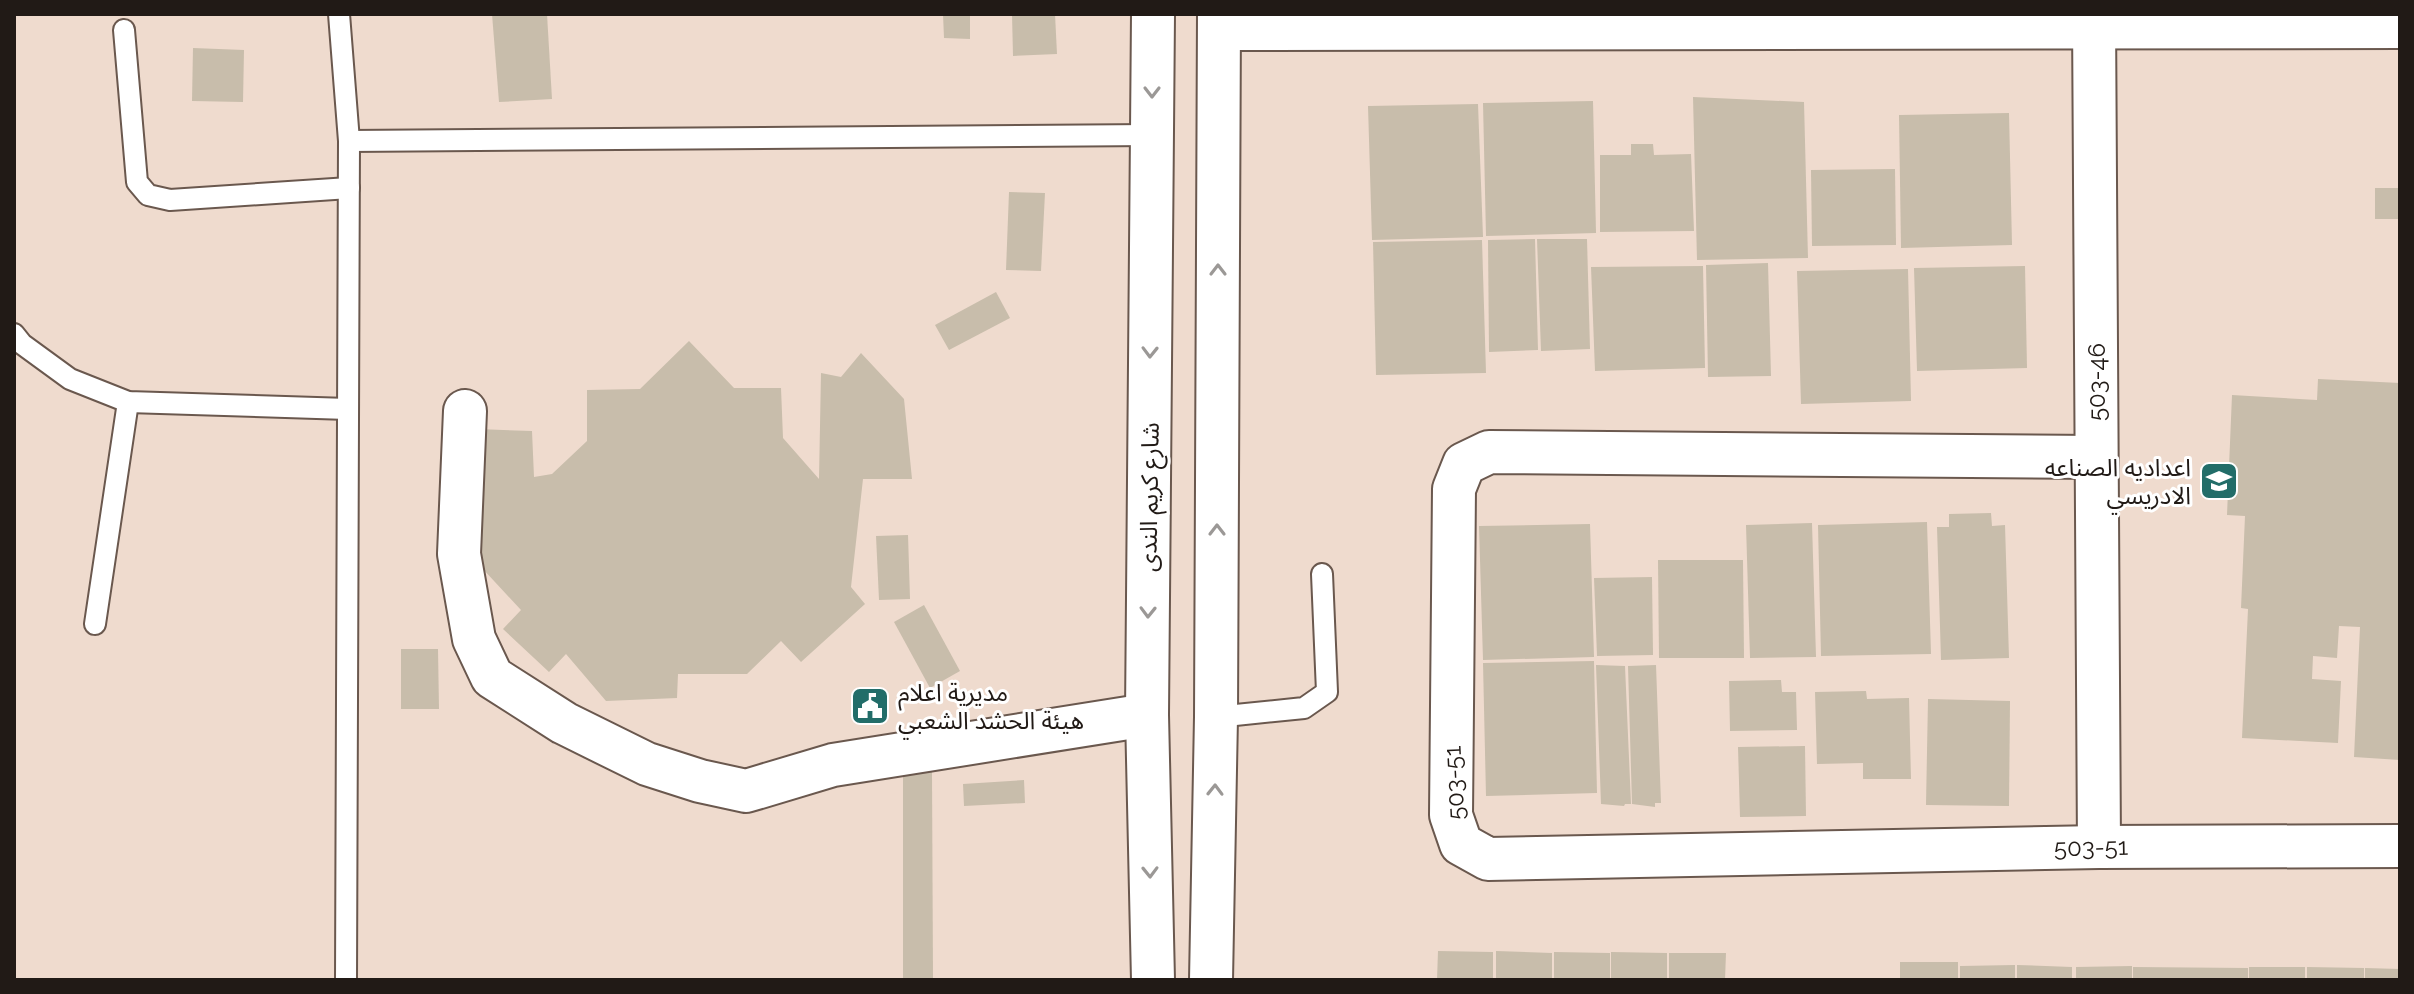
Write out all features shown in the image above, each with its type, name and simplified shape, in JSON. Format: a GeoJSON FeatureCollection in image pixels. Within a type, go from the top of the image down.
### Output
{"type":"FeatureCollection","features":[{"type":"Feature","properties":{"kind":"street","name":"شارع كريم الندى"},"geometry":{"type":"LineString","coordinates":[[1153,14],[1147,715],[1153,976]]}},
{"type":"Feature","properties":{"kind":"street"},"geometry":{"type":"LineString","coordinates":[[1153,976],[1211,977],[1216,717],[1219,21],[2094,21],[2400,27]]}},
{"type":"Feature","properties":{"kind":"street","name":"503-46"},"geometry":{"type":"LineString","coordinates":[[2094,21],[2099,847]]}},
{"type":"Feature","properties":{"kind":"street"},"geometry":{"type":"LineString","coordinates":[[465,411],[459,554],[474,639],[492,677],[564,723],[647,764],[700,781],[746,791],[833,765],[1147,715]]}},
{"type":"Feature","properties":{"kind":"street","name":"503-51"},"geometry":{"type":"LineString","coordinates":[[2096,457],[1489,452],[1464,464],[1454,489],[1451,815],[1461,844],[1488,859],[2099,847],[2400,846]]}},
{"type":"Feature","properties":{"kind":"lane"},"geometry":{"type":"LineString","coordinates":[[339,14],[349,141],[346,980]]}},
{"type":"Feature","properties":{"kind":"lane"},"geometry":{"type":"LineString","coordinates":[[124,30],[137,182],[148,195],[170,200],[349,188]]}},
{"type":"Feature","properties":{"kind":"lane"},"geometry":{"type":"LineString","coordinates":[[349,141],[1152,135]]}},
{"type":"Feature","properties":{"kind":"lane"},"geometry":{"type":"LineString","coordinates":[[14,334],[22,344],[70,379],[128,402],[348,409]]}},
{"type":"Feature","properties":{"kind":"lane"},"geometry":{"type":"LineString","coordinates":[[95,624],[128,402]]}},
{"type":"Feature","properties":{"kind":"lane"},"geometry":{"type":"LineString","coordinates":[[1216,717],[1304,708],[1327,692],[1322,574]]}},
{"type":"Feature","properties":{"kind":"building"},"geometry":{"type":"Polygon","coordinates":[[[492,14],[547,14],[552,99],[499,102],[492,14]]]}},
{"type":"Feature","properties":{"kind":"building"},"geometry":{"type":"Polygon","coordinates":[[[943,14],[970,14],[970,39],[944,38],[943,14]]]}},
{"type":"Feature","properties":{"kind":"building"},"geometry":{"type":"Polygon","coordinates":[[[1012,14],[1055,14],[1057,54],[1013,56],[1012,14]]]}},
{"type":"Feature","properties":{"kind":"building"},"geometry":{"type":"Polygon","coordinates":[[[193,48],[244,50],[243,102],[192,101],[193,48]]]}},
{"type":"Feature","properties":{"kind":"building"},"geometry":{"type":"Polygon","coordinates":[[[1693,97],[1804,102],[1808,258],[1697,260],[1693,97]]]}},
{"type":"Feature","properties":{"kind":"building"},"geometry":{"type":"Polygon","coordinates":[[[1593,101],[1596,233],[1486,236],[1483,103],[1593,101]]]}},
{"type":"Feature","properties":{"kind":"building"},"geometry":{"type":"Polygon","coordinates":[[[1478,104],[1483,237],[1372,240],[1368,106],[1478,104]]]}},
{"type":"Feature","properties":{"kind":"building"},"geometry":{"type":"Polygon","coordinates":[[[2009,113],[2012,245],[1901,248],[1899,115],[2009,113]]]}},
{"type":"Feature","properties":{"kind":"building"},"geometry":{"type":"Polygon","coordinates":[[[1631,144],[1653,144],[1654,155],[1691,154],[1694,231],[1600,232],[1600,155],[1631,155],[1631,144]]]}},
{"type":"Feature","properties":{"kind":"building"},"geometry":{"type":"Polygon","coordinates":[[[1895,169],[1896,245],[1812,246],[1811,170],[1895,169]]]}},
{"type":"Feature","properties":{"kind":"building"},"geometry":{"type":"Polygon","coordinates":[[[2375,188],[2400,188],[2400,219],[2375,219],[2375,188]]]}},
{"type":"Feature","properties":{"kind":"building"},"geometry":{"type":"Polygon","coordinates":[[[1009,192],[1045,193],[1041,271],[1006,270],[1009,192]]]}},
{"type":"Feature","properties":{"kind":"building"},"geometry":{"type":"Polygon","coordinates":[[[1535,239],[1538,350],[1489,352],[1488,240],[1535,239]]]}},
{"type":"Feature","properties":{"kind":"building"},"geometry":{"type":"Polygon","coordinates":[[[1537,239],[1587,239],[1590,349],[1541,351],[1537,239]]]}},
{"type":"Feature","properties":{"kind":"building"},"geometry":{"type":"Polygon","coordinates":[[[1482,240],[1486,373],[1376,375],[1373,242],[1482,240]]]}},
{"type":"Feature","properties":{"kind":"building"},"geometry":{"type":"Polygon","coordinates":[[[1768,263],[1771,376],[1708,377],[1706,265],[1768,263]]]}},
{"type":"Feature","properties":{"kind":"building"},"geometry":{"type":"Polygon","coordinates":[[[1703,266],[1705,368],[1595,371],[1591,267],[1703,266]]]}},
{"type":"Feature","properties":{"kind":"building"},"geometry":{"type":"Polygon","coordinates":[[[2025,266],[2027,368],[1917,371],[1914,268],[2025,266]]]}},
{"type":"Feature","properties":{"kind":"building"},"geometry":{"type":"Polygon","coordinates":[[[1908,269],[1911,401],[1801,404],[1797,271],[1908,269]]]}},
{"type":"Feature","properties":{"kind":"building"},"geometry":{"type":"Polygon","coordinates":[[[996,292],[1010,318],[949,350],[935,325],[996,292]]]}},
{"type":"Feature","properties":{"kind":"building"},"geometry":{"type":"Polygon","coordinates":[[[689,341],[734,388],[781,388],[783,438],[819,479],[821,373],[841,377],[861,353],[904,399],[912,479],[863,479],[851,587],[865,604],[801,662],[781,641],[747,674],[678,674],[677,698],[606,701],[566,654],[549,672],[503,629],[521,610],[482,568],[477,429],[532,431],[534,477],[552,474],[587,441],[587,390],[640,389],[689,341]]]}},
{"type":"Feature","properties":{"kind":"building"},"geometry":{"type":"Polygon","coordinates":[[[2318,379],[2400,383],[2400,760],[2354,757],[2360,627],[2339,626],[2337,658],[2313,656],[2312,679],[2341,681],[2338,743],[2242,738],[2248,609],[2241,608],[2245,516],[2227,515],[2232,395],[2317,400],[2318,379]]]}},
{"type":"Feature","properties":{"kind":"building"},"geometry":{"type":"Polygon","coordinates":[[[1991,513],[1992,526],[2005,525],[2009,658],[1941,660],[1937,527],[1949,527],[1949,514],[1991,513]]]}},
{"type":"Feature","properties":{"kind":"building"},"geometry":{"type":"Polygon","coordinates":[[[1927,522],[1931,654],[1821,656],[1818,525],[1927,522]]]}},
{"type":"Feature","properties":{"kind":"building"},"geometry":{"type":"Polygon","coordinates":[[[1812,523],[1816,657],[1750,658],[1746,525],[1812,523]]]}},
{"type":"Feature","properties":{"kind":"building"},"geometry":{"type":"Polygon","coordinates":[[[1590,524],[1594,657],[1483,660],[1479,526],[1590,524]]]}},
{"type":"Feature","properties":{"kind":"building"},"geometry":{"type":"Polygon","coordinates":[[[908,535],[910,599],[879,600],[876,536],[908,535]]]}},
{"type":"Feature","properties":{"kind":"building"},"geometry":{"type":"Polygon","coordinates":[[[1658,560],[1743,560],[1744,658],[1659,658],[1658,560]]]}},
{"type":"Feature","properties":{"kind":"building"},"geometry":{"type":"Polygon","coordinates":[[[1652,577],[1653,655],[1597,656],[1594,578],[1652,577]]]}},
{"type":"Feature","properties":{"kind":"building"},"geometry":{"type":"Polygon","coordinates":[[[924,605],[960,671],[930,688],[894,622],[924,605]]]}},
{"type":"Feature","properties":{"kind":"building"},"geometry":{"type":"Polygon","coordinates":[[[401,649],[438,649],[439,709],[401,709],[401,649]]]}},
{"type":"Feature","properties":{"kind":"building"},"geometry":{"type":"Polygon","coordinates":[[[1594,661],[1597,793],[1486,796],[1483,663],[1594,661]]]}},
{"type":"Feature","properties":{"kind":"building"},"geometry":{"type":"Polygon","coordinates":[[[1596,665],[1625,666],[1631,804],[1624,806],[1601,804],[1596,665]]]}},
{"type":"Feature","properties":{"kind":"building"},"geometry":{"type":"Polygon","coordinates":[[[1656,665],[1661,803],[1655,803],[1655,807],[1632,804],[1628,666],[1656,665]]]}},
{"type":"Feature","properties":{"kind":"building"},"geometry":{"type":"Polygon","coordinates":[[[1781,680],[1782,692],[1796,692],[1797,730],[1730,731],[1729,681],[1781,680]]]}},
{"type":"Feature","properties":{"kind":"building"},"geometry":{"type":"Polygon","coordinates":[[[1866,691],[1867,699],[1909,698],[1911,779],[1863,779],[1863,763],[1817,764],[1815,692],[1866,691]]]}},
{"type":"Feature","properties":{"kind":"building"},"geometry":{"type":"Polygon","coordinates":[[[1928,699],[2010,701],[2009,806],[1926,805],[1928,699]]]}},
{"type":"Feature","properties":{"kind":"building"},"geometry":{"type":"Polygon","coordinates":[[[1805,746],[1806,816],[1740,817],[1738,747],[1805,746]]]}},
{"type":"Feature","properties":{"kind":"building"},"geometry":{"type":"Polygon","coordinates":[[[903,772],[932,772],[933,980],[903,980],[903,772]]]}},
{"type":"Feature","properties":{"kind":"building"},"geometry":{"type":"Polygon","coordinates":[[[1024,780],[1025,803],[964,806],[963,784],[1024,780]]]}},
{"type":"Feature","properties":{"kind":"building"},"geometry":{"type":"Polygon","coordinates":[[[1438,951],[1493,952],[1493,980],[1437,980],[1438,951]]]}},
{"type":"Feature","properties":{"kind":"building"},"geometry":{"type":"Polygon","coordinates":[[[1496,951],[1552,953],[1552,980],[1496,980],[1496,951]]]}},
{"type":"Feature","properties":{"kind":"building"},"geometry":{"type":"Polygon","coordinates":[[[1554,952],[1610,953],[1610,980],[1554,980],[1554,952]]]}},
{"type":"Feature","properties":{"kind":"building"},"geometry":{"type":"Polygon","coordinates":[[[1611,952],[1667,953],[1667,980],[1611,980],[1611,952]]]}},
{"type":"Feature","properties":{"kind":"building"},"geometry":{"type":"Polygon","coordinates":[[[1669,953],[1726,953],[1725,980],[1669,980],[1669,953]]]}},
{"type":"Feature","properties":{"kind":"building"},"geometry":{"type":"Polygon","coordinates":[[[1900,962],[1958,962],[1958,980],[1900,980],[1900,962]]]}},
{"type":"Feature","properties":{"kind":"building"},"geometry":{"type":"Polygon","coordinates":[[[2015,965],[2015,980],[1960,980],[1960,966],[2015,965]]]}},
{"type":"Feature","properties":{"kind":"building"},"geometry":{"type":"Polygon","coordinates":[[[2017,965],[2072,967],[2072,980],[2017,980],[2017,965]]]}},
{"type":"Feature","properties":{"kind":"building"},"geometry":{"type":"Polygon","coordinates":[[[2132,966],[2132,980],[2076,980],[2076,967],[2132,966]]]}},
{"type":"Feature","properties":{"kind":"building"},"geometry":{"type":"Polygon","coordinates":[[[2133,967],[2248,968],[2248,980],[2133,980],[2133,967]]]}},
{"type":"Feature","properties":{"kind":"building"},"geometry":{"type":"Polygon","coordinates":[[[2249,967],[2305,967],[2305,980],[2249,980],[2249,967]]]}},
{"type":"Feature","properties":{"kind":"building"},"geometry":{"type":"Polygon","coordinates":[[[2307,967],[2364,968],[2364,980],[2307,980],[2307,967]]]}},
{"type":"Feature","properties":{"kind":"building"},"geometry":{"type":"Polygon","coordinates":[[[2365,968],[2400,969],[2400,980],[2365,980],[2365,968]]]}},
{"type":"Feature","properties":{"kind":"place","name":"اعداديه الصناعه الادريسي"},"geometry":{"type":"Point","coordinates":[2219,481]}},
{"type":"Feature","properties":{"kind":"place","name":"مديرية اعلام هيئة الحشد الشعبي"},"geometry":{"type":"Point","coordinates":[870,706]}}]}
